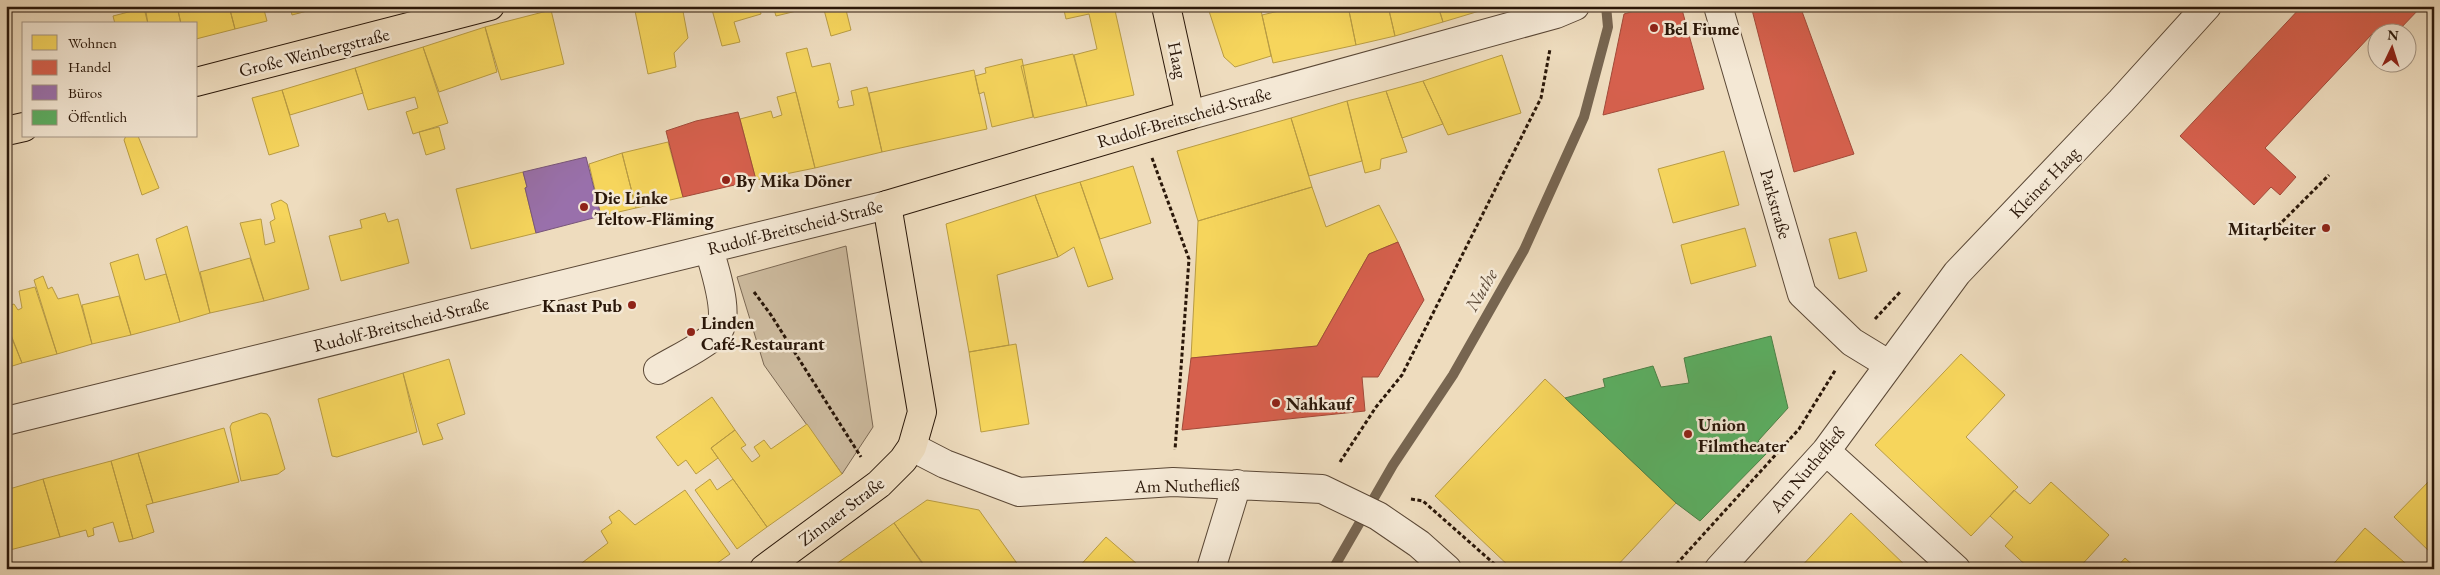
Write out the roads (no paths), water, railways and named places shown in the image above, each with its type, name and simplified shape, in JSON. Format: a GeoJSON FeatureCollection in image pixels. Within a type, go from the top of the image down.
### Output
{"type":"FeatureCollection","features":[{"type":"Feature","properties":{"kind":"main road","name":"Große Weinbergstraße"},"geometry":{"type":"LineString","coordinates":[[198,81],[490,6]]}},
{"type":"Feature","properties":{"kind":"main road","name":"Haag"},"geometry":{"type":"LineString","coordinates":[[1166,6],[1190,115]]}},
{"type":"Feature","properties":{"kind":"main road","name":"Rudolf-Breitscheid-Straße"},"geometry":{"type":"LineString","coordinates":[[886,205],[1190,115]]}},
{"type":"Feature","properties":{"kind":"main road"},"geometry":{"type":"LineString","coordinates":[[6,131],[22,127]]}},
{"type":"Feature","properties":{"kind":"main road"},"geometry":{"type":"LineString","coordinates":[[886,205],[922,412],[912,447]]}},
{"type":"Feature","properties":{"kind":"main road","name":"Zinnaer Straße"},"geometry":{"type":"LineString","coordinates":[[764,569],[879,484],[903,460],[912,447]]}},
{"type":"Feature","properties":{"kind":"street","name":"Parkstraße"},"geometry":{"type":"LineString","coordinates":[[1718,6],[1802,294],[1852,342],[1888,364]]}},
{"type":"Feature","properties":{"kind":"street","name":"Kleiner Haag"},"geometry":{"type":"LineString","coordinates":[[1888,364],[1957,273],[2121,101],[2208,6]]}},
{"type":"Feature","properties":{"kind":"street","name":"Rudolf-Breitscheid-Straße"},"geometry":{"type":"LineString","coordinates":[[1190,115],[1566,10]]}},
{"type":"Feature","properties":{"kind":"street","name":"Rudolf-Breitscheid-Straße"},"geometry":{"type":"LineString","coordinates":[[6,421],[886,205]]}},
{"type":"Feature","properties":{"kind":"street"},"geometry":{"type":"LineString","coordinates":[[658,370],[716,334],[721,323],[723,310],[709,249]]}},
{"type":"Feature","properties":{"kind":"street","name":"Am Nuthefließ"},"geometry":{"type":"LineString","coordinates":[[1719,569],[1826,451],[1888,364]]}},
{"type":"Feature","properties":{"kind":"street","name":"Am Nuthefließ"},"geometry":{"type":"LineString","coordinates":[[912,447],[945,464],[1019,492],[1173,482],[1237,484],[1331,494],[1378,516],[1419,544],[1447,569]]}},
{"type":"Feature","properties":{"kind":"street"},"geometry":{"type":"LineString","coordinates":[[1826,451],[1956,569]]}},
{"type":"Feature","properties":{"kind":"street"},"geometry":{"type":"LineString","coordinates":[[1211,569],[1237,484]]}},
{"type":"Feature","properties":{"kind":"waterway","name":"Nuthe"},"geometry":{"type":"LineString","coordinates":[[1333,569],[1393,465],[1453,375],[1524,250],[1584,117],[1608,27],[1606,6]]}},
{"type":"Feature","properties":{"kind":"place","name":"Bel Fiume"},"geometry":{"type":"Point","coordinates":[1654,28]}},
{"type":"Feature","properties":{"kind":"place","name":"By Mika Döner"},"geometry":{"type":"Point","coordinates":[726,180]}},
{"type":"Feature","properties":{"kind":"place","name":"Die Linke Teltow-Fläming"},"geometry":{"type":"Point","coordinates":[584,207]}},
{"type":"Feature","properties":{"kind":"place","name":"Mitarbeiter"},"geometry":{"type":"Point","coordinates":[2326,228]}},
{"type":"Feature","properties":{"kind":"place","name":"Knast Pub"},"geometry":{"type":"Point","coordinates":[632,305]}},
{"type":"Feature","properties":{"kind":"place","name":"Linden Café-Restaurant"},"geometry":{"type":"Point","coordinates":[691,332]}},
{"type":"Feature","properties":{"kind":"place","name":"Nahkauf"},"geometry":{"type":"Point","coordinates":[1276,403]}},
{"type":"Feature","properties":{"kind":"place","name":"Union Filmtheater"},"geometry":{"type":"Point","coordinates":[1688,434]}}]}
